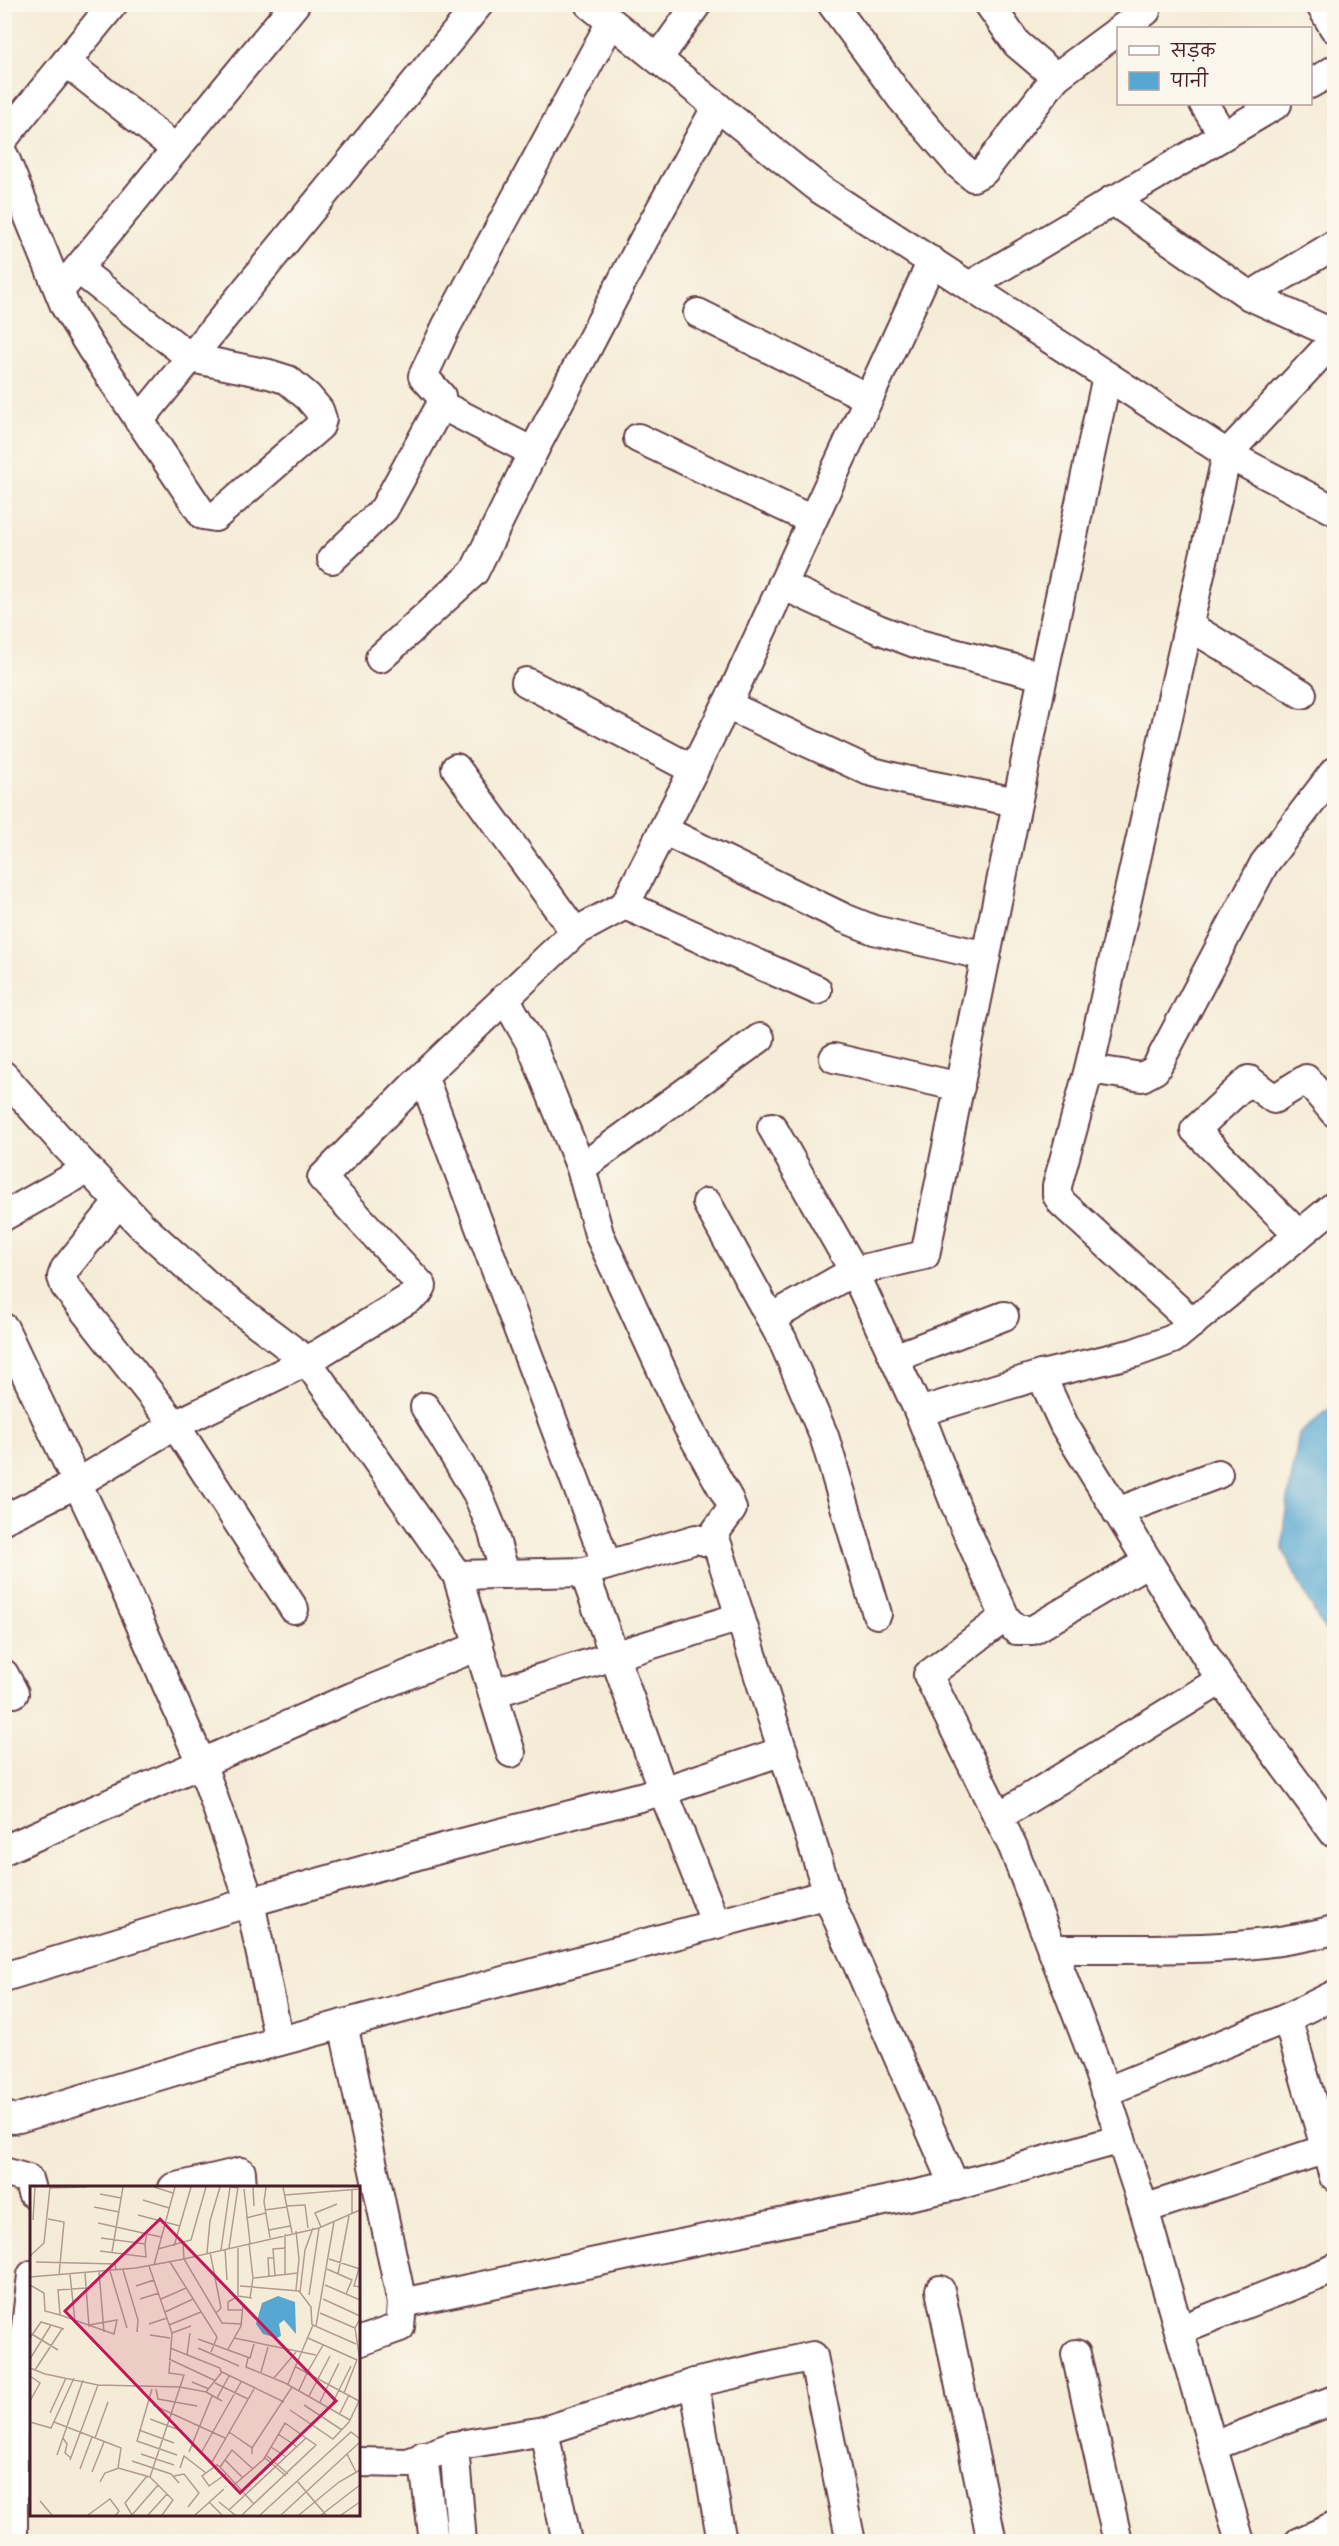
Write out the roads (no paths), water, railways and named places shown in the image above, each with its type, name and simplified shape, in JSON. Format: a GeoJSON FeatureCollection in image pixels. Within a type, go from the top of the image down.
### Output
{"type":"FeatureCollection","features":[{"type":"Feature","properties":{"kind":"street"},"geometry":{"type":"LineString","coordinates":[[4,138],[113,4]]}},
{"type":"Feature","properties":{"kind":"street"},"geometry":{"type":"LineString","coordinates":[[59,291],[295,4]]}},
{"type":"Feature","properties":{"kind":"street"},"geometry":{"type":"LineString","coordinates":[[140,421],[479,4]]}},
{"type":"Feature","properties":{"kind":"street"},"geometry":{"type":"LineString","coordinates":[[658,59],[697,4]]}},
{"type":"Feature","properties":{"kind":"street"},"geometry":{"type":"LineString","coordinates":[[832,4],[901,98],[958,164],[973,177],[984,171],[1056,77],[1117,32]]}},
{"type":"Feature","properties":{"kind":"street"},"geometry":{"type":"LineString","coordinates":[[989,4],[1017,44],[1056,77]]}},
{"type":"Feature","properties":{"kind":"street"},"geometry":{"type":"LineString","coordinates":[[1320,4],[1335,28]]}},
{"type":"Feature","properties":{"kind":"street"},"geometry":{"type":"LineString","coordinates":[[332,559],[384,509],[441,405],[441,396],[423,376],[600,13],[820,189],[1227,454],[1335,510]]}},
{"type":"Feature","properties":{"kind":"street"},"geometry":{"type":"LineString","coordinates":[[1126,27],[1149,15]]}},
{"type":"Feature","properties":{"kind":"street"},"geometry":{"type":"LineString","coordinates":[[66,62],[176,149]]}},
{"type":"Feature","properties":{"kind":"street"},"geometry":{"type":"LineString","coordinates":[[1312,83],[1335,70]]}},
{"type":"Feature","properties":{"kind":"street"},"geometry":{"type":"LineString","coordinates":[[1205,105],[1223,135]]}},
{"type":"Feature","properties":{"kind":"street"},"geometry":{"type":"LineString","coordinates":[[969,286],[1275,105]]}},
{"type":"Feature","properties":{"kind":"street"},"geometry":{"type":"LineString","coordinates":[[380,658],[474,572],[533,452],[642,243],[717,106]]}},
{"type":"Feature","properties":{"kind":"street"},"geometry":{"type":"LineString","coordinates":[[4,156],[59,291],[85,339],[198,510],[211,518],[320,426],[322,419],[319,410],[288,380],[190,358],[78,269]]}},
{"type":"Feature","properties":{"kind":"street"},"geometry":{"type":"LineString","coordinates":[[1112,200],[1250,296],[1335,334]]}},
{"type":"Feature","properties":{"kind":"street"},"geometry":{"type":"LineString","coordinates":[[1250,296],[1335,245]]}},
{"type":"Feature","properties":{"kind":"street"},"geometry":{"type":"LineString","coordinates":[[4,1519],[76,1484],[175,1425],[307,1361],[418,1293],[422,1286],[322,1178],[423,1076],[575,933],[625,905],[727,705],[932,261]]}},
{"type":"Feature","properties":{"kind":"street"},"geometry":{"type":"LineString","coordinates":[[698,313],[868,398]]}},
{"type":"Feature","properties":{"kind":"street"},"geometry":{"type":"LineString","coordinates":[[1193,1323],[1068,1209],[1057,1196],[1057,1186],[1089,1069],[1227,454],[1335,340]]}},
{"type":"Feature","properties":{"kind":"street"},"geometry":{"type":"LineString","coordinates":[[771,1318],[854,1271],[925,1255],[1043,676],[1107,376]]}},
{"type":"Feature","properties":{"kind":"street"},"geometry":{"type":"LineString","coordinates":[[441,405],[533,452]]}},
{"type":"Feature","properties":{"kind":"street"},"geometry":{"type":"LineString","coordinates":[[638,438],[812,520]]}},
{"type":"Feature","properties":{"kind":"street"},"geometry":{"type":"LineString","coordinates":[[782,585],[878,629],[915,643],[1043,676]]}},
{"type":"Feature","properties":{"kind":"street"},"geometry":{"type":"LineString","coordinates":[[1189,626],[1302,694]]}},
{"type":"Feature","properties":{"kind":"street"},"geometry":{"type":"LineString","coordinates":[[526,682],[694,770]]}},
{"type":"Feature","properties":{"kind":"street"},"geometry":{"type":"LineString","coordinates":[[727,705],[869,771],[1017,802]]}},
{"type":"Feature","properties":{"kind":"street"},"geometry":{"type":"LineString","coordinates":[[456,768],[575,933]]}},
{"type":"Feature","properties":{"kind":"street"},"geometry":{"type":"LineString","coordinates":[[1089,1069],[1142,1077],[1160,1064],[1264,864],[1335,772]]}},
{"type":"Feature","properties":{"kind":"street"},"geometry":{"type":"LineString","coordinates":[[663,830],[874,930],[986,956]]}},
{"type":"Feature","properties":{"kind":"street"},"geometry":{"type":"LineString","coordinates":[[625,905],[816,990]]}},
{"type":"Feature","properties":{"kind":"street"},"geometry":{"type":"LineString","coordinates":[[505,998],[531,1044],[581,1168],[598,1234],[688,1426],[729,1500],[732,1509],[708,1542]]}},
{"type":"Feature","properties":{"kind":"street"},"geometry":{"type":"LineString","coordinates":[[581,1168],[760,1038]]}},
{"type":"Feature","properties":{"kind":"street"},"geometry":{"type":"LineString","coordinates":[[834,1058],[960,1087]]}},
{"type":"Feature","properties":{"kind":"street"},"geometry":{"type":"LineString","coordinates":[[4,1076],[142,1226],[212,1289],[307,1361],[457,1575],[511,1753]]}},
{"type":"Feature","properties":{"kind":"street"},"geometry":{"type":"LineString","coordinates":[[423,1076],[595,1568],[614,1654],[663,1791],[716,1924]]}},
{"type":"Feature","properties":{"kind":"street"},"geometry":{"type":"LineString","coordinates":[[1299,1235],[1195,1130],[1249,1080],[1274,1099],[1306,1079],[1335,1112]]}},
{"type":"Feature","properties":{"kind":"street"},"geometry":{"type":"LineString","coordinates":[[772,1127],[854,1271],[919,1412],[959,1514],[1005,1617],[1016,1630],[1033,1630],[1148,1562]]}},
{"type":"Feature","properties":{"kind":"street"},"geometry":{"type":"LineString","coordinates":[[4,1216],[88,1169]]}},
{"type":"Feature","properties":{"kind":"street"},"geometry":{"type":"LineString","coordinates":[[119,1202],[71,1260],[62,1277],[70,1295],[175,1425],[294,1609]]}},
{"type":"Feature","properties":{"kind":"street"},"geometry":{"type":"LineString","coordinates":[[707,1203],[783,1341],[824,1436],[877,1614]]}},
{"type":"Feature","properties":{"kind":"street"},"geometry":{"type":"LineString","coordinates":[[919,1412],[1041,1375],[1134,1353],[1173,1339],[1335,1206]]}},
{"type":"Feature","properties":{"kind":"street"},"geometry":{"type":"LineString","coordinates":[[894,1358],[1004,1316]]}},
{"type":"Feature","properties":{"kind":"street"},"geometry":{"type":"LineString","coordinates":[[4,1328],[96,1524],[201,1765],[250,1902],[279,2041]]}},
{"type":"Feature","properties":{"kind":"street"},"geometry":{"type":"LineString","coordinates":[[1041,1375],[1064,1425],[1221,1680],[1335,1833]]}},
{"type":"Feature","properties":{"kind":"street"},"geometry":{"type":"LineString","coordinates":[[425,1407],[477,1493],[492,1529],[505,1574]]}},
{"type":"Feature","properties":{"kind":"street"},"geometry":{"type":"LineString","coordinates":[[1117,1512],[1218,1474]]}},
{"type":"Feature","properties":{"kind":"street"},"geometry":{"type":"LineString","coordinates":[[457,1575],[595,1568],[696,1539],[717,1544],[828,1894],[955,2186]]}},
{"type":"Feature","properties":{"kind":"street"},"geometry":{"type":"LineString","coordinates":[[493,1693],[740,1617]]}},
{"type":"Feature","properties":{"kind":"street"},"geometry":{"type":"LineString","coordinates":[[1005,1617],[928,1675],[1013,1847],[1105,2092],[1144,2209],[1240,2541]]}},
{"type":"Feature","properties":{"kind":"street"},"geometry":{"type":"LineString","coordinates":[[4,1850],[201,1765],[352,1696],[479,1646]]}},
{"type":"Feature","properties":{"kind":"street"},"geometry":{"type":"LineString","coordinates":[[998,1816],[1221,1680]]}},
{"type":"Feature","properties":{"kind":"street"},"geometry":{"type":"LineString","coordinates":[[4,1977],[250,1902],[443,1848],[663,1791],[783,1751]]}},
{"type":"Feature","properties":{"kind":"street"},"geometry":{"type":"LineString","coordinates":[[4,2115],[13,2119],[19,2118],[279,2041],[828,1894]]}},
{"type":"Feature","properties":{"kind":"street"},"geometry":{"type":"LineString","coordinates":[[1052,1949],[1237,1945],[1335,1930]]}},
{"type":"Feature","properties":{"kind":"street"},"geometry":{"type":"LineString","coordinates":[[1105,2092],[1287,2018],[1335,1995]]}},
{"type":"Feature","properties":{"kind":"street"},"geometry":{"type":"LineString","coordinates":[[1287,2018],[1328,2141],[1335,2177]]}},
{"type":"Feature","properties":{"kind":"street"},"geometry":{"type":"LineString","coordinates":[[343,2024],[402,2303],[400,2327],[360,2341]]}},
{"type":"Feature","properties":{"kind":"street"},"geometry":{"type":"LineString","coordinates":[[402,2303],[955,2186],[1121,2139]]}},
{"type":"Feature","properties":{"kind":"street"},"geometry":{"type":"LineString","coordinates":[[1144,2209],[1328,2141]]}},
{"type":"Feature","properties":{"kind":"street"},"geometry":{"type":"LineString","coordinates":[[4,2172],[28,2180],[30,2186]]}},
{"type":"Feature","properties":{"kind":"street"},"geometry":{"type":"LineString","coordinates":[[178,2186],[241,2172],[243,2186]]}},
{"type":"Feature","properties":{"kind":"street"},"geometry":{"type":"LineString","coordinates":[[1179,2330],[1335,2270]]}},
{"type":"Feature","properties":{"kind":"street"},"geometry":{"type":"LineString","coordinates":[[13,2541],[22,2441],[16,2304],[30,2279]]}},
{"type":"Feature","properties":{"kind":"street"},"geometry":{"type":"LineString","coordinates":[[939,2290],[992,2541]]}},
{"type":"Feature","properties":{"kind":"street"},"geometry":{"type":"LineString","coordinates":[[1076,2354],[1118,2541]]}},
{"type":"Feature","properties":{"kind":"street"},"geometry":{"type":"LineString","coordinates":[[360,2462],[408,2463],[454,2446],[544,2431],[694,2383],[813,2356],[851,2541]]}},
{"type":"Feature","properties":{"kind":"street"},"geometry":{"type":"LineString","coordinates":[[694,2383],[722,2541]]}},
{"type":"Feature","properties":{"kind":"street"},"geometry":{"type":"LineString","coordinates":[[1213,2446],[1335,2400]]}},
{"type":"Feature","properties":{"kind":"street"},"geometry":{"type":"LineString","coordinates":[[544,2431],[567,2541]]}},
{"type":"Feature","properties":{"kind":"street"},"geometry":{"type":"LineString","coordinates":[[454,2446],[462,2541]]}},
{"type":"Feature","properties":{"kind":"street"},"geometry":{"type":"LineString","coordinates":[[423,2456],[434,2541]]}},
{"type":"Feature","properties":{"kind":"street"},"geometry":{"type":"LineString","coordinates":[[1299,2541],[1335,2527]]}},
{"type":"Feature","properties":{"kind":"water"},"geometry":{"type":"Polygon","coordinates":[[[1334,1405],[1334,1644],[1318,1619],[1283,1550],[1284,1523],[1299,1434],[1334,1405]]]}}]}
